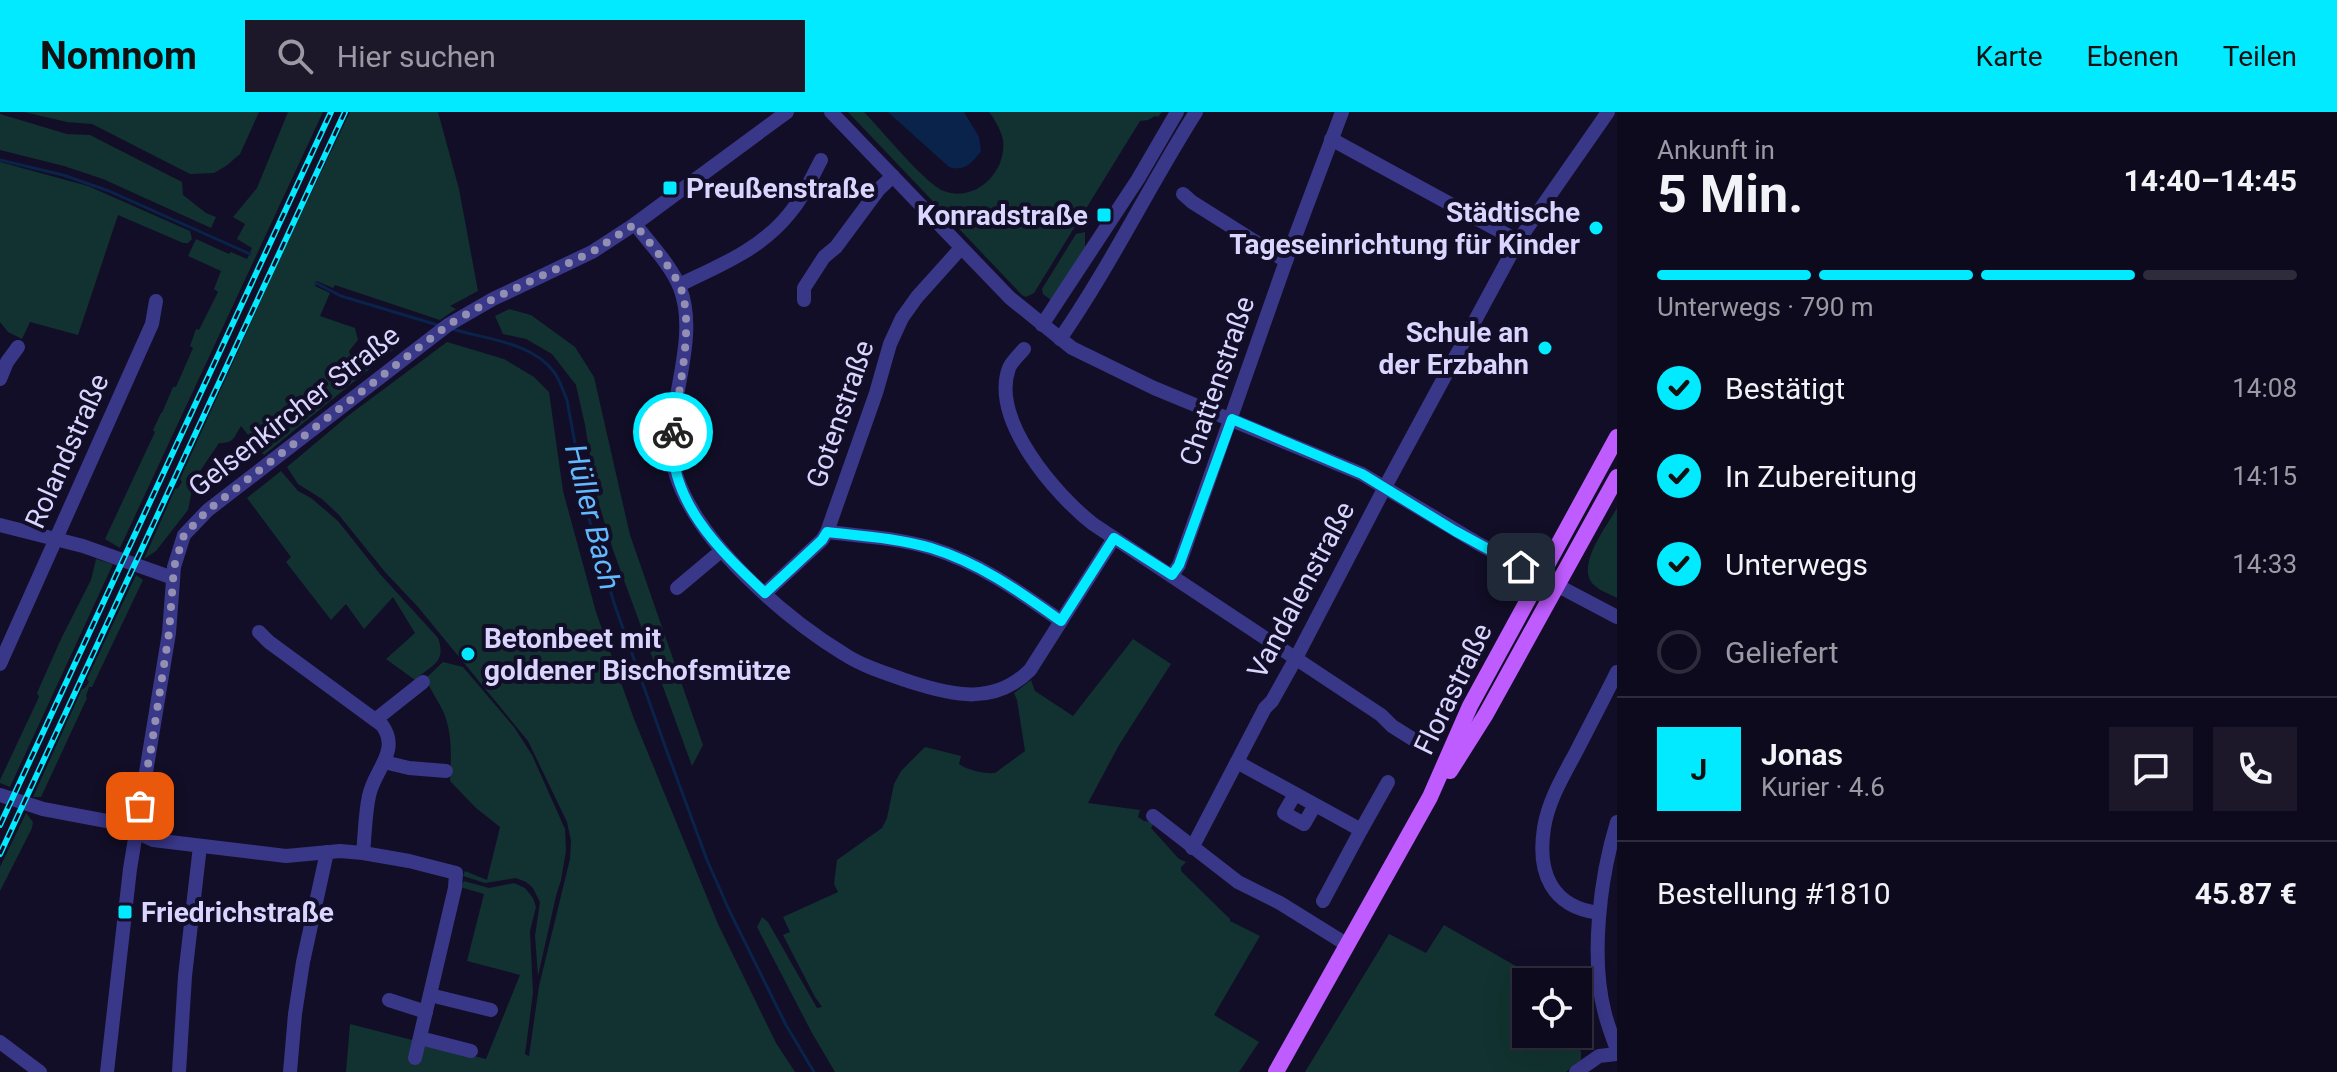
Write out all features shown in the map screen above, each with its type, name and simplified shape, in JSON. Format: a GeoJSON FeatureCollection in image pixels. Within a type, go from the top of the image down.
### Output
{"type":"FeatureCollection","features":[{"type":"Feature","properties":{"kind":"main road","name":"Florastraße"},"geometry":{"type":"LineString","coordinates":[[1276,1072],[1430,797],[1470,706],[1617,437]]}},
{"type":"Feature","properties":{"kind":"main road","name":"Florastraße"},"geometry":{"type":"LineString","coordinates":[[1430,797],[1456,763],[1486,714],[1617,477]]}},
{"type":"Feature","properties":{"kind":"street","name":"Gelsenkircher Straße"},"geometry":{"type":"LineString","coordinates":[[107,1072],[135,833],[169,633],[173,578],[184,535],[197,520],[427,340],[493,299],[592,252],[787,112]]}},
{"type":"Feature","properties":{"kind":"street"},"geometry":{"type":"LineString","coordinates":[[831,112],[1010,298],[1072,348],[1362,474],[1455,531],[1617,617]]}},
{"type":"Feature","properties":{"kind":"street"},"geometry":{"type":"LineString","coordinates":[[1042,325],[1177,112]]}},
{"type":"Feature","properties":{"kind":"street"},"geometry":{"type":"LineString","coordinates":[[1060,339],[1196,112]]}},
{"type":"Feature","properties":{"kind":"street","name":"Chattenstraße"},"geometry":{"type":"LineString","coordinates":[[1172,575],[1179,565],[1342,112]]}},
{"type":"Feature","properties":{"kind":"street","name":"Vandalenstraße"},"geometry":{"type":"LineString","coordinates":[[1192,848],[1518,241],[1608,112]]}},
{"type":"Feature","properties":{"kind":"street"},"geometry":{"type":"LineString","coordinates":[[1331,139],[1518,241]]}},
{"type":"Feature","properties":{"kind":"street"},"geometry":{"type":"LineString","coordinates":[[679,285],[734,259],[766,237],[799,201],[821,160]]}},
{"type":"Feature","properties":{"kind":"street"},"geometry":{"type":"LineString","coordinates":[[804,300],[804,288],[824,257],[836,247],[879,189],[893,176]]}},
{"type":"Feature","properties":{"kind":"street"},"geometry":{"type":"LineString","coordinates":[[1183,194],[1286,261]]}},
{"type":"Feature","properties":{"kind":"street"},"geometry":{"type":"LineString","coordinates":[[635,224],[679,285],[686,308],[687,331],[672,441],[677,479],[703,527],[721,551],[800,624],[845,655],[898,678],[959,694],[990,693],[1016,683],[1030,670],[1114,538]]}},
{"type":"Feature","properties":{"kind":"street","name":"Gotenstraße"},"geometry":{"type":"LineString","coordinates":[[765,593],[827,532],[890,344],[902,318],[961,248]]}},
{"type":"Feature","properties":{"kind":"street","name":"Rolandstraße"},"geometry":{"type":"LineString","coordinates":[[0,664],[152,324],[156,301]]}},
{"type":"Feature","properties":{"kind":"street"},"geometry":{"type":"LineString","coordinates":[[0,379],[18,347]]}},
{"type":"Feature","properties":{"kind":"street"},"geometry":{"type":"LineString","coordinates":[[1024,349],[1009,369],[1006,388],[1010,412],[1035,463],[1067,502],[1114,538],[1419,743]]}},
{"type":"Feature","properties":{"kind":"street"},"geometry":{"type":"LineString","coordinates":[[0,525],[109,554],[173,578]]}},
{"type":"Feature","properties":{"kind":"street"},"geometry":{"type":"LineString","coordinates":[[827,532],[897,540],[931,548],[988,572],[1061,621]]}},
{"type":"Feature","properties":{"kind":"street"},"geometry":{"type":"LineString","coordinates":[[677,588],[721,551]]}},
{"type":"Feature","properties":{"kind":"street"},"geometry":{"type":"LineString","coordinates":[[259,632],[382,725],[389,738],[390,746],[369,796],[363,853]]}},
{"type":"Feature","properties":{"kind":"street"},"geometry":{"type":"LineString","coordinates":[[1599,913],[1572,907],[1555,892],[1544,869],[1544,828],[1556,791],[1617,672]]}},
{"type":"Feature","properties":{"kind":"street"},"geometry":{"type":"LineString","coordinates":[[375,720],[423,682]]}},
{"type":"Feature","properties":{"kind":"street"},"geometry":{"type":"LineString","coordinates":[[384,762],[446,771]]}},
{"type":"Feature","properties":{"kind":"street"},"geometry":{"type":"LineString","coordinates":[[1237,762],[1361,830]]}},
{"type":"Feature","properties":{"kind":"street"},"geometry":{"type":"LineString","coordinates":[[1323,901],[1388,782]]}},
{"type":"Feature","properties":{"kind":"street"},"geometry":{"type":"LineString","coordinates":[[1295,794],[1284,813],[1304,824],[1315,805]]}},
{"type":"Feature","properties":{"kind":"street"},"geometry":{"type":"LineString","coordinates":[[0,795],[43,809],[117,823],[153,840],[286,856],[340,851],[363,853],[456,873],[415,1058]]}},
{"type":"Feature","properties":{"kind":"street"},"geometry":{"type":"LineString","coordinates":[[1153,816],[1238,882],[1280,903],[1346,944]]}},
{"type":"Feature","properties":{"kind":"street"},"geometry":{"type":"LineString","coordinates":[[1576,1072],[1599,1056],[1617,1052],[1604,1011],[1599,975],[1599,913],[1617,822]]}},
{"type":"Feature","properties":{"kind":"street"},"geometry":{"type":"LineString","coordinates":[[179,1072],[185,976],[200,846]]}},
{"type":"Feature","properties":{"kind":"street"},"geometry":{"type":"LineString","coordinates":[[290,1072],[303,962],[327,852]]}},
{"type":"Feature","properties":{"kind":"street"},"geometry":{"type":"LineString","coordinates":[[430,995],[491,1010]]}},
{"type":"Feature","properties":{"kind":"street"},"geometry":{"type":"LineString","coordinates":[[389,1000],[426,1012]]}},
{"type":"Feature","properties":{"kind":"street"},"geometry":{"type":"LineString","coordinates":[[420,1038],[471,1051]]}},
{"type":"Feature","properties":{"kind":"street"},"geometry":{"type":"LineString","coordinates":[[0,1042],[40,1072]]}},
{"type":"Feature","properties":{"kind":"green space"},"geometry":{"type":"Polygon","coordinates":[[[24,112],[259,112],[240,154],[214,173],[190,174],[92,124],[24,112]]]}},
{"type":"Feature","properties":{"kind":"green space"},"geometry":{"type":"Polygon","coordinates":[[[288,112],[323,112],[120,548],[105,539],[193,348],[190,346],[196,329],[199,330],[218,292],[214,289],[221,271],[188,256],[196,239],[247,259],[252,248],[237,239],[245,224],[233,217],[257,188],[288,112]]]}},
{"type":"Feature","properties":{"kind":"green space"},"geometry":{"type":"Polygon","coordinates":[[[350,112],[438,112],[459,189],[478,291],[450,306],[456,309],[440,320],[317,281],[315,286],[330,293],[320,316],[355,328],[358,340],[349,351],[350,355],[355,356],[376,344],[393,350],[264,455],[241,426],[231,441],[219,443],[194,480],[188,510],[156,551],[144,559],[175,489],[182,482],[180,479],[350,112]]]}},
{"type":"Feature","properties":{"kind":"green space"},"geometry":{"type":"Polygon","coordinates":[[[848,112],[864,112],[926,178],[944,191],[956,194],[967,193],[987,182],[1000,163],[1003,140],[989,112],[1162,112],[1158,117],[1140,121],[1034,293],[1026,297],[848,112]]]}},
{"type":"Feature","properties":{"kind":"green space"},"geometry":{"type":"Polygon","coordinates":[[[0,114],[67,134],[90,135],[182,182],[183,195],[216,217],[211,228],[103,179],[0,150],[0,114]]]}},
{"type":"Feature","properties":{"kind":"green space"},"geometry":{"type":"Polygon","coordinates":[[[0,162],[88,186],[190,231],[192,239],[183,243],[118,215],[78,335],[30,322],[22,339],[8,332],[0,322],[0,162]]]}},
{"type":"Feature","properties":{"kind":"green space"},"geometry":{"type":"Polygon","coordinates":[[[1085,232],[1085,248],[1051,300],[1042,289],[1076,234],[1085,232]]]}},
{"type":"Feature","properties":{"kind":"green space"},"geometry":{"type":"Polygon","coordinates":[[[509,309],[531,315],[575,347],[594,377],[630,535],[703,745],[692,766],[597,498],[576,385],[552,354],[526,339],[503,334],[495,316],[509,309]]]}},
{"type":"Feature","properties":{"kind":"green space"},"geometry":{"type":"Polygon","coordinates":[[[447,342],[504,359],[534,377],[549,392],[563,491],[596,612],[634,719],[718,924],[776,1043],[795,1072],[346,1072],[350,1024],[486,1059],[520,975],[467,961],[484,894],[460,887],[464,881],[489,888],[514,883],[525,888],[533,898],[536,907],[530,931],[533,993],[525,1054],[529,1056],[539,986],[570,859],[571,841],[567,822],[528,741],[339,515],[322,499],[298,484],[287,467],[349,415],[447,342]]]}},
{"type":"Feature","properties":{"kind":"green space"},"geometry":{"type":"Polygon","coordinates":[[[281,471],[298,491],[338,521],[380,574],[438,638],[439,658],[415,680],[386,659],[415,633],[393,597],[364,629],[346,604],[331,620],[286,562],[291,557],[247,498],[281,471]]]}},
{"type":"Feature","properties":{"kind":"green space"},"geometry":{"type":"Polygon","coordinates":[[[1617,508],[1617,598],[1594,585],[1588,567],[1595,546],[1617,508]]]}},
{"type":"Feature","properties":{"kind":"green space"},"geometry":{"type":"Polygon","coordinates":[[[96,559],[113,564],[10,787],[0,783],[61,639],[91,580],[96,559]]]}},
{"type":"Feature","properties":{"kind":"green space"},"geometry":{"type":"Polygon","coordinates":[[[136,575],[143,580],[92,687],[89,687],[87,698],[41,797],[33,797],[82,689],[89,682],[87,679],[136,575]]]}},
{"type":"Feature","properties":{"kind":"green space"},"geometry":{"type":"Polygon","coordinates":[[[1133,639],[1171,664],[1119,745],[1088,803],[1140,810],[1138,817],[1154,823],[1151,828],[1179,859],[1186,862],[1181,871],[1230,921],[1260,936],[1214,1015],[1259,1042],[1239,1072],[835,1072],[757,927],[762,917],[768,922],[817,1008],[822,1007],[783,935],[790,932],[783,917],[838,892],[834,884],[837,860],[882,828],[894,784],[901,771],[925,747],[961,756],[959,764],[966,768],[995,773],[1025,751],[1014,693],[1031,680],[1035,691],[1073,716],[1133,639]]]}},
{"type":"Feature","properties":{"kind":"green space"},"geometry":{"type":"Polygon","coordinates":[[[443,662],[463,667],[514,727],[532,755],[565,829],[566,851],[561,880],[538,976],[535,936],[540,902],[533,888],[516,878],[485,883],[463,876],[465,871],[487,880],[500,827],[450,781],[448,728],[426,678],[443,662]]]}},
{"type":"Feature","properties":{"kind":"green space"},"geometry":{"type":"Polygon","coordinates":[[[26,813],[33,822],[32,828],[0,891],[0,867],[26,813]]]}},
{"type":"Feature","properties":{"kind":"green space"},"geometry":{"type":"Polygon","coordinates":[[[1444,925],[1519,968],[1512,968],[1512,1048],[1576,1048],[1581,1051],[1581,1060],[1566,1072],[1305,1072],[1389,934],[1426,953],[1444,925]]]}},
{"type":"Feature","properties":{"kind":"water"},"geometry":{"type":"Polygon","coordinates":[[[888,112],[964,112],[979,137],[981,151],[967,165],[949,167],[888,112]]]}},
{"type":"Feature","properties":{"kind":"waterway","name":"Hüller Bach"},"geometry":{"type":"LineString","coordinates":[[0,160],[63,175],[109,191],[250,254]]}},
{"type":"Feature","properties":{"kind":"waterway","name":"Hüller Bach"},"geometry":{"type":"LineString","coordinates":[[316,283],[341,296],[441,326]]}},
{"type":"Feature","properties":{"kind":"waterway","name":"Hüller Bach"},"geometry":{"type":"LineString","coordinates":[[452,329],[521,348],[545,362],[558,378],[567,400],[589,519],[614,603],[707,860],[786,1025],[814,1072]]}},
{"type":"Feature","properties":{"kind":"railway"},"geometry":{"type":"LineString","coordinates":[[0,825],[331,112]]}},
{"type":"Feature","properties":{"kind":"railway"},"geometry":{"type":"LineString","coordinates":[[0,854],[345,112]]}},
{"type":"Feature","properties":{"kind":"way so far"},"geometry":{"type":"LineString","coordinates":[[140,806],[169,633],[174,567],[184,535],[208,510],[448,325],[493,299],[592,252],[635,224],[679,285],[686,308],[687,331],[673,432]]}},
{"type":"Feature","properties":{"kind":"place","name":"Preußenstraße"},"geometry":{"type":"Point","coordinates":[670,188]}},
{"type":"Feature","properties":{"kind":"place","name":"Konradstraße"},"geometry":{"type":"Point","coordinates":[1104,215]}},
{"type":"Feature","properties":{"kind":"place","name":"Städtische Tageseinrichtung für Kinder"},"geometry":{"type":"Point","coordinates":[1596,228]}},
{"type":"Feature","properties":{"kind":"place","name":"Schule an der Erzbahn"},"geometry":{"type":"Point","coordinates":[1545,348]}},
{"type":"Feature","properties":{"kind":"place","name":"Betonbeet mit goldener Bischofsmütze"},"geometry":{"type":"Point","coordinates":[468,654]}},
{"type":"Feature","properties":{"kind":"place","name":"Friedrichstraße"},"geometry":{"type":"Point","coordinates":[125,912]}},
{"type":"Feature","properties":{"kind":"route"},"geometry":{"type":"LineString","coordinates":[[673,432],[675,472],[694,512],[721,551],[765,593],[827,532],[897,540],[931,548],[988,572],[1061,621],[1114,538],[1172,575],[1179,565],[1232,419],[1362,474],[1521,567]]}}]}
